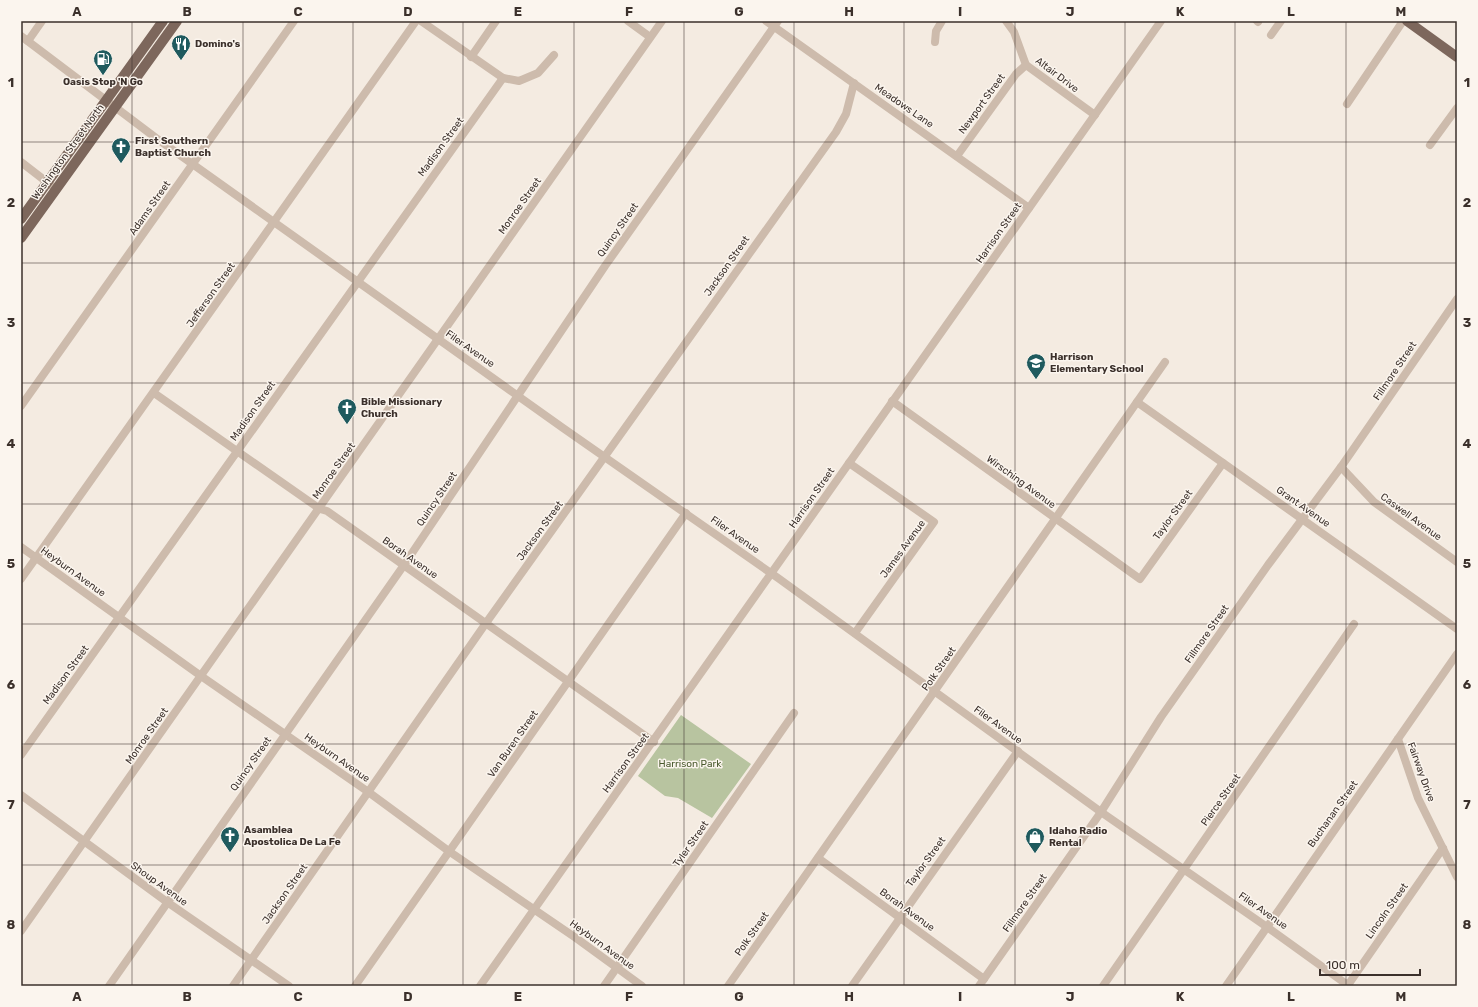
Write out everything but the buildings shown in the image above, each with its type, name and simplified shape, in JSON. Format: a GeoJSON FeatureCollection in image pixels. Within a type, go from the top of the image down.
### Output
{"type":"FeatureCollection","features":[{"type":"Feature","properties":{"kind":"main road","name":"Washington Street North"},"geometry":{"type":"LineString","coordinates":[[21,238],[56,189],[163,21]]}},
{"type":"Feature","properties":{"kind":"main road","name":"Washington Street North"},"geometry":{"type":"LineString","coordinates":[[21,219],[109,104],[177,21]]}},
{"type":"Feature","properties":{"kind":"main road"},"geometry":{"type":"LineString","coordinates":[[1407,21],[1457,58]]}},
{"type":"Feature","properties":{"kind":"street"},"geometry":{"type":"LineString","coordinates":[[24,38],[42,21]]}},
{"type":"Feature","properties":{"kind":"street","name":"Adams Street"},"geometry":{"type":"LineString","coordinates":[[21,406],[294,21]]}},
{"type":"Feature","properties":{"kind":"street","name":"Jefferson Street"},"geometry":{"type":"LineString","coordinates":[[21,579],[416,21]]}},
{"type":"Feature","properties":{"kind":"street"},"geometry":{"type":"LineString","coordinates":[[421,21],[503,78],[519,81],[538,73],[554,55]]}},
{"type":"Feature","properties":{"kind":"street"},"geometry":{"type":"LineString","coordinates":[[471,57],[496,21]]}},
{"type":"Feature","properties":{"kind":"street"},"geometry":{"type":"LineString","coordinates":[[628,21],[650,37]]}},
{"type":"Feature","properties":{"kind":"street","name":"Monroe Street"},"geometry":{"type":"LineString","coordinates":[[21,931],[320,509],[662,21]]}},
{"type":"Feature","properties":{"kind":"street","name":"Meadows Lane"},"geometry":{"type":"LineString","coordinates":[[766,21],[776,24],[854,83],[1029,208]]}},
{"type":"Feature","properties":{"kind":"street"},"geometry":{"type":"LineString","coordinates":[[935,42],[936,31],[942,21]]}},
{"type":"Feature","properties":{"kind":"street","name":"Altair Drive"},"geometry":{"type":"LineString","coordinates":[[1006,21],[1014,32],[1026,65],[1095,115]]}},
{"type":"Feature","properties":{"kind":"street","name":"Harrison Street"},"geometry":{"type":"LineString","coordinates":[[480,986],[654,742],[771,573],[1161,21]]}},
{"type":"Feature","properties":{"kind":"street"},"geometry":{"type":"LineString","coordinates":[[1271,35],[1281,21]]}},
{"type":"Feature","properties":{"kind":"street"},"geometry":{"type":"LineString","coordinates":[[1347,104],[1403,21]]}},
{"type":"Feature","properties":{"kind":"street","name":"Quincy Street"},"geometry":{"type":"LineString","coordinates":[[109,986],[404,565],[605,266],[776,24]]}},
{"type":"Feature","properties":{"kind":"street","name":"Filer Avenue"},"geometry":{"type":"LineString","coordinates":[[24,38],[109,104],[274,223],[771,573],[1102,812],[1185,869],[1348,986]]}},
{"type":"Feature","properties":{"kind":"street","name":"Newport Street"},"geometry":{"type":"LineString","coordinates":[[957,156],[1016,74],[1026,65]]}},
{"type":"Feature","properties":{"kind":"street","name":"Madison Street"},"geometry":{"type":"LineString","coordinates":[[21,755],[503,78]]}},
{"type":"Feature","properties":{"kind":"street","name":"Jackson Street"},"geometry":{"type":"LineString","coordinates":[[233,986],[367,791],[836,132],[846,114],[854,83]]}},
{"type":"Feature","properties":{"kind":"street"},"geometry":{"type":"LineString","coordinates":[[1430,145],[1457,108]]}},
{"type":"Feature","properties":{"kind":"street"},"geometry":{"type":"LineString","coordinates":[[21,162],[56,189]]}},
{"type":"Feature","properties":{"kind":"street","name":"Fillmore Street"},"geometry":{"type":"LineString","coordinates":[[979,986],[1102,812],[1166,710],[1268,565],[1341,467],[1457,299]]}},
{"type":"Feature","properties":{"kind":"street","name":"Polk Street"},"geometry":{"type":"LineString","coordinates":[[728,986],[936,692],[1165,362]]}},
{"type":"Feature","properties":{"kind":"street","name":"Borah Avenue"},"geometry":{"type":"LineString","coordinates":[[154,393],[237,452],[404,565],[654,742]]}},
{"type":"Feature","properties":{"kind":"street","name":"Wirsching Avenue"},"geometry":{"type":"LineString","coordinates":[[892,401],[1140,579]]}},
{"type":"Feature","properties":{"kind":"street","name":"Grant Avenue"},"geometry":{"type":"LineString","coordinates":[[1137,402],[1457,629]]}},
{"type":"Feature","properties":{"kind":"street","name":"James Avenue"},"geometry":{"type":"LineString","coordinates":[[849,463],[934,522],[855,633]]}},
{"type":"Feature","properties":{"kind":"street","name":"Taylor Street"},"geometry":{"type":"LineString","coordinates":[[1140,579],[1223,463]]}},
{"type":"Feature","properties":{"kind":"street","name":"Caswell Avenue"},"geometry":{"type":"LineString","coordinates":[[1341,467],[1374,502],[1457,562]]}},
{"type":"Feature","properties":{"kind":"street","name":"Van Buren Street"},"geometry":{"type":"LineString","coordinates":[[355,986],[686,513]]}},
{"type":"Feature","properties":{"kind":"street","name":"Heyburn Avenue"},"geometry":{"type":"LineString","coordinates":[[21,547],[201,676],[367,791],[450,852],[534,909],[642,986]]}},
{"type":"Feature","properties":{"kind":"street","name":"Pierce Street"},"geometry":{"type":"LineString","coordinates":[[1103,986],[1354,624]]}},
{"type":"Feature","properties":{"kind":"street","name":"Buchanan Street"},"geometry":{"type":"LineString","coordinates":[[1226,986],[1457,654]]}},
{"type":"Feature","properties":{"kind":"street","name":"Tyler Street"},"geometry":{"type":"LineString","coordinates":[[604,986],[794,713]]}},
{"type":"Feature","properties":{"kind":"street","name":"Fairway Drive"},"geometry":{"type":"LineString","coordinates":[[1398,739],[1418,798],[1457,877]]}},
{"type":"Feature","properties":{"kind":"street","name":"Taylor Street"},"geometry":{"type":"LineString","coordinates":[[852,986],[1018,751]]}},
{"type":"Feature","properties":{"kind":"street","name":"Shoup Avenue"},"geometry":{"type":"LineString","coordinates":[[21,795],[167,902],[289,986]]}},
{"type":"Feature","properties":{"kind":"street","name":"Lincoln Street"},"geometry":{"type":"LineString","coordinates":[[1348,986],[1443,848]]}},
{"type":"Feature","properties":{"kind":"street","name":"Borah Avenue"},"geometry":{"type":"LineString","coordinates":[[818,858],[984,979]]}},
{"type":"Feature","properties":{"kind":"green space","name":"Harrison Park"},"geometry":{"type":"Polygon","coordinates":[[[681,715],[751,764],[712,818],[678,798],[665,796],[638,776],[681,715]]]}},
{"type":"Feature","properties":{"kind":"place","name":"Domino's"},"geometry":{"type":"Point","coordinates":[181,61]}},
{"type":"Feature","properties":{"kind":"place","name":"Oasis Stop 'N Go"},"geometry":{"type":"Point","coordinates":[103,76]}},
{"type":"Feature","properties":{"kind":"place","name":"First Southern Baptist Church"},"geometry":{"type":"Point","coordinates":[121,164]}},
{"type":"Feature","properties":{"kind":"place","name":"Harrison Elementary School"},"geometry":{"type":"Point","coordinates":[1036,380]}},
{"type":"Feature","properties":{"kind":"place","name":"Bible Missionary Church"},"geometry":{"type":"Point","coordinates":[347,425]}},
{"type":"Feature","properties":{"kind":"place","name":"Asamblea Apostolica De La Fe"},"geometry":{"type":"Point","coordinates":[230,853]}},
{"type":"Feature","properties":{"kind":"place","name":"Idaho Radio Rental"},"geometry":{"type":"Point","coordinates":[1035,854]}}]}
